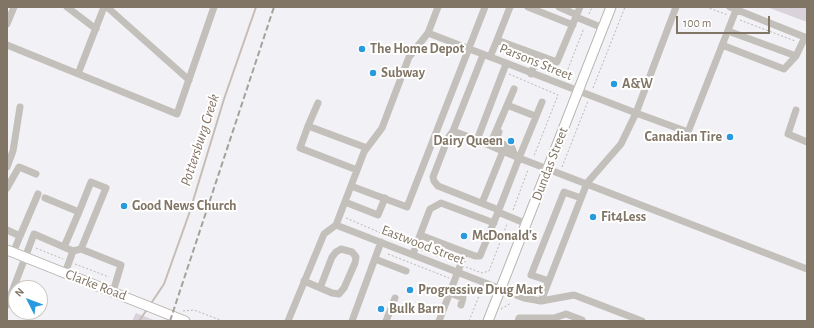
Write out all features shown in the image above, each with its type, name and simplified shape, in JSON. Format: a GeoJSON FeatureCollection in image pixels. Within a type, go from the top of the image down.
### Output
{"type":"FeatureCollection","features":[{"type":"Feature","properties":{"kind":"main road","name":"Dundas Street"},"geometry":{"type":"LineString","coordinates":[[488,321],[611,7]]}},
{"type":"Feature","properties":{"kind":"main road","name":"Clarke Road"},"geometry":{"type":"LineString","coordinates":[[10,251],[184,321]]}},
{"type":"Feature","properties":{"kind":"street"},"geometry":{"type":"LineString","coordinates":[[7,24],[14,7]]}},
{"type":"Feature","properties":{"kind":"street"},"geometry":{"type":"LineString","coordinates":[[67,7],[96,29]]}},
{"type":"Feature","properties":{"kind":"street"},"geometry":{"type":"LineString","coordinates":[[78,74],[106,7],[189,80]]}},
{"type":"Feature","properties":{"kind":"street"},"geometry":{"type":"LineString","coordinates":[[7,44],[177,114],[214,7]]}},
{"type":"Feature","properties":{"kind":"street"},"geometry":{"type":"LineString","coordinates":[[288,321],[324,234],[336,225],[367,148],[382,128],[409,57],[428,34],[438,7]]}},
{"type":"Feature","properties":{"kind":"street"},"geometry":{"type":"LineString","coordinates":[[351,186],[407,207],[485,7]]}},
{"type":"Feature","properties":{"kind":"street"},"geometry":{"type":"LineString","coordinates":[[510,7],[497,40],[487,56],[453,131],[448,138],[433,177],[434,182],[438,186],[482,203],[526,224]]}},
{"type":"Feature","properties":{"kind":"street"},"geometry":{"type":"LineString","coordinates":[[528,7],[573,25]]}},
{"type":"Feature","properties":{"kind":"street"},"geometry":{"type":"LineString","coordinates":[[559,7],[603,28]]}},
{"type":"Feature","properties":{"kind":"street"},"geometry":{"type":"LineString","coordinates":[[497,40],[557,62],[580,7]]}},
{"type":"Feature","properties":{"kind":"street"},"geometry":{"type":"LineString","coordinates":[[541,301],[587,183],[621,144],[636,113],[676,7]]}},
{"type":"Feature","properties":{"kind":"street"},"geometry":{"type":"LineString","coordinates":[[733,8],[806,37],[796,56],[784,69],[722,46],[728,31],[733,8]]}},
{"type":"Feature","properties":{"kind":"street"},"geometry":{"type":"LineString","coordinates":[[728,31],[796,56]]}},
{"type":"Feature","properties":{"kind":"street","name":"Parsons Street"},"geometry":{"type":"LineString","coordinates":[[428,34],[578,93],[688,132],[722,46]]}},
{"type":"Feature","properties":{"kind":"street"},"geometry":{"type":"LineString","coordinates":[[531,74],[538,55]]}},
{"type":"Feature","properties":{"kind":"street"},"geometry":{"type":"LineString","coordinates":[[477,140],[506,64]]}},
{"type":"Feature","properties":{"kind":"street"},"geometry":{"type":"LineString","coordinates":[[490,145],[514,89]]}},
{"type":"Feature","properties":{"kind":"street"},"geometry":{"type":"LineString","coordinates":[[420,235],[475,256],[480,256],[499,211],[517,157],[542,102]]}},
{"type":"Feature","properties":{"kind":"street"},"geometry":{"type":"LineString","coordinates":[[318,103],[300,148],[357,170]]}},
{"type":"Feature","properties":{"kind":"street"},"geometry":{"type":"LineString","coordinates":[[7,167],[13,151],[20,107]]}},
{"type":"Feature","properties":{"kind":"street"},"geometry":{"type":"LineString","coordinates":[[506,108],[535,116]]}},
{"type":"Feature","properties":{"kind":"street"},"geometry":{"type":"LineString","coordinates":[[506,108],[505,119],[497,138],[498,142],[512,148],[517,157]]}},
{"type":"Feature","properties":{"kind":"street"},"geometry":{"type":"LineString","coordinates":[[796,110],[788,134],[807,142]]}},
{"type":"Feature","properties":{"kind":"street"},"geometry":{"type":"LineString","coordinates":[[308,126],[367,148]]}},
{"type":"Feature","properties":{"kind":"street"},"geometry":{"type":"LineString","coordinates":[[453,131],[807,269]]}},
{"type":"Feature","properties":{"kind":"street"},"geometry":{"type":"LineString","coordinates":[[482,203],[504,151]]}},
{"type":"Feature","properties":{"kind":"street"},"geometry":{"type":"LineString","coordinates":[[7,188],[19,168],[36,174]]}},
{"type":"Feature","properties":{"kind":"street"},"geometry":{"type":"LineString","coordinates":[[64,247],[92,182],[106,188],[65,273]]}},
{"type":"Feature","properties":{"kind":"street"},"geometry":{"type":"LineString","coordinates":[[549,282],[531,274],[564,192],[581,198]]}},
{"type":"Feature","properties":{"kind":"street"},"geometry":{"type":"LineString","coordinates":[[10,251],[20,236],[38,194]]}},
{"type":"Feature","properties":{"kind":"street"},"geometry":{"type":"LineString","coordinates":[[45,198],[79,212]]}},
{"type":"Feature","properties":{"kind":"street"},"geometry":{"type":"LineString","coordinates":[[345,202],[378,215],[385,198]]}},
{"type":"Feature","properties":{"kind":"street"},"geometry":{"type":"LineString","coordinates":[[414,251],[430,209],[441,203],[494,223]]}},
{"type":"Feature","properties":{"kind":"street","name":"Eastwood Street"},"geometry":{"type":"LineString","coordinates":[[336,225],[381,242],[414,251],[459,272],[524,298],[541,301]]}},
{"type":"Feature","properties":{"kind":"street"},"geometry":{"type":"LineString","coordinates":[[7,230],[20,236]]}},
{"type":"Feature","properties":{"kind":"street"},"geometry":{"type":"LineString","coordinates":[[7,305],[34,234],[64,247],[121,265],[113,292]]}},
{"type":"Feature","properties":{"kind":"street"},"geometry":{"type":"LineString","coordinates":[[352,321],[381,242]]}},
{"type":"Feature","properties":{"kind":"street"},"geometry":{"type":"LineString","coordinates":[[304,282],[320,288],[336,294],[341,293],[355,263],[356,257],[352,252],[341,249],[336,252],[332,257],[320,288]]}},
{"type":"Feature","properties":{"kind":"street"},"geometry":{"type":"LineString","coordinates":[[439,321],[459,272],[465,252]]}},
{"type":"Feature","properties":{"kind":"street"},"geometry":{"type":"LineString","coordinates":[[375,259],[406,271]]}},
{"type":"Feature","properties":{"kind":"street"},"geometry":{"type":"LineString","coordinates":[[450,293],[463,298],[461,304]]}},
{"type":"Feature","properties":{"kind":"street"},"geometry":{"type":"LineString","coordinates":[[541,301],[574,295],[642,321]]}},
{"type":"Feature","properties":{"kind":"street"},"geometry":{"type":"LineString","coordinates":[[386,321],[395,298]]}},
{"type":"Feature","properties":{"kind":"street"},"geometry":{"type":"LineString","coordinates":[[518,321],[519,318],[554,318],[566,314],[582,320]]}},
{"type":"Feature","properties":{"kind":"path"},"geometry":{"type":"LineString","coordinates":[[589,15],[592,7]]}},
{"type":"Feature","properties":{"kind":"path"},"geometry":{"type":"LineString","coordinates":[[592,90],[625,7]]}},
{"type":"Feature","properties":{"kind":"path"},"geometry":{"type":"LineString","coordinates":[[706,7],[728,16]]}},
{"type":"Feature","properties":{"kind":"path"},"geometry":{"type":"LineString","coordinates":[[737,19],[797,42]]}},
{"type":"Feature","properties":{"kind":"path"},"geometry":{"type":"LineString","coordinates":[[538,68],[559,75],[566,74],[585,26]]}},
{"type":"Feature","properties":{"kind":"path"},"geometry":{"type":"LineString","coordinates":[[561,168],[588,100]]}},
{"type":"Feature","properties":{"kind":"path"},"geometry":{"type":"LineString","coordinates":[[340,215],[414,251],[482,273],[489,271],[531,162]]}},
{"type":"Feature","properties":{"kind":"path"},"geometry":{"type":"LineString","coordinates":[[34,247],[65,260]]}},
{"type":"Feature","properties":{"kind":"path"},"geometry":{"type":"LineString","coordinates":[[388,254],[455,281]]}},
{"type":"Feature","properties":{"kind":"path"},"geometry":{"type":"LineString","coordinates":[[74,263],[114,279]]}},
{"type":"Feature","properties":{"kind":"path"},"geometry":{"type":"LineString","coordinates":[[469,321],[481,291]]}},
{"type":"Feature","properties":{"kind":"path"},"geometry":{"type":"LineString","coordinates":[[499,315],[501,308],[511,303]]}},
{"type":"Feature","properties":{"kind":"path"},"geometry":{"type":"LineString","coordinates":[[180,311],[194,310],[224,321]]}},
{"type":"Feature","properties":{"kind":"shaded area"},"geometry":{"type":"Polygon","coordinates":[[[767,7],[807,7],[807,22],[767,7]]]}},
{"type":"Feature","properties":{"kind":"shaded area"},"geometry":{"type":"Polygon","coordinates":[[[136,313],[156,321],[132,321],[136,313]]]}},
{"type":"Feature","properties":{"kind":"waterway","name":"Pottersburg Creek"},"geometry":{"type":"LineString","coordinates":[[150,305],[164,284],[189,214],[224,99],[256,7]]}},
{"type":"Feature","properties":{"kind":"waterway","name":"Pottersburg Creek"},"geometry":{"type":"LineString","coordinates":[[139,321],[148,308]]}},
{"type":"Feature","properties":{"kind":"railway"},"geometry":{"type":"LineString","coordinates":[[170,321],[274,7]]}},
{"type":"Feature","properties":{"kind":"place","name":"The Home Depot"},"geometry":{"type":"Point","coordinates":[362,49]}},
{"type":"Feature","properties":{"kind":"place","name":"Subway"},"geometry":{"type":"Point","coordinates":[373,73]}},
{"type":"Feature","properties":{"kind":"place","name":"A&W"},"geometry":{"type":"Point","coordinates":[614,84]}},
{"type":"Feature","properties":{"kind":"place","name":"Canadian Tire"},"geometry":{"type":"Point","coordinates":[730,137]}},
{"type":"Feature","properties":{"kind":"place","name":"Dairy Queen"},"geometry":{"type":"Point","coordinates":[511,141]}},
{"type":"Feature","properties":{"kind":"place","name":"Good News Church"},"geometry":{"type":"Point","coordinates":[124,206]}},
{"type":"Feature","properties":{"kind":"place","name":"Fit4Less"},"geometry":{"type":"Point","coordinates":[593,217]}},
{"type":"Feature","properties":{"kind":"place","name":"McDonald's"},"geometry":{"type":"Point","coordinates":[464,236]}},
{"type":"Feature","properties":{"kind":"place","name":"Progressive Drug Mart"},"geometry":{"type":"Point","coordinates":[410,290]}},
{"type":"Feature","properties":{"kind":"place","name":"Bulk Barn"},"geometry":{"type":"Point","coordinates":[381,309]}}]}
